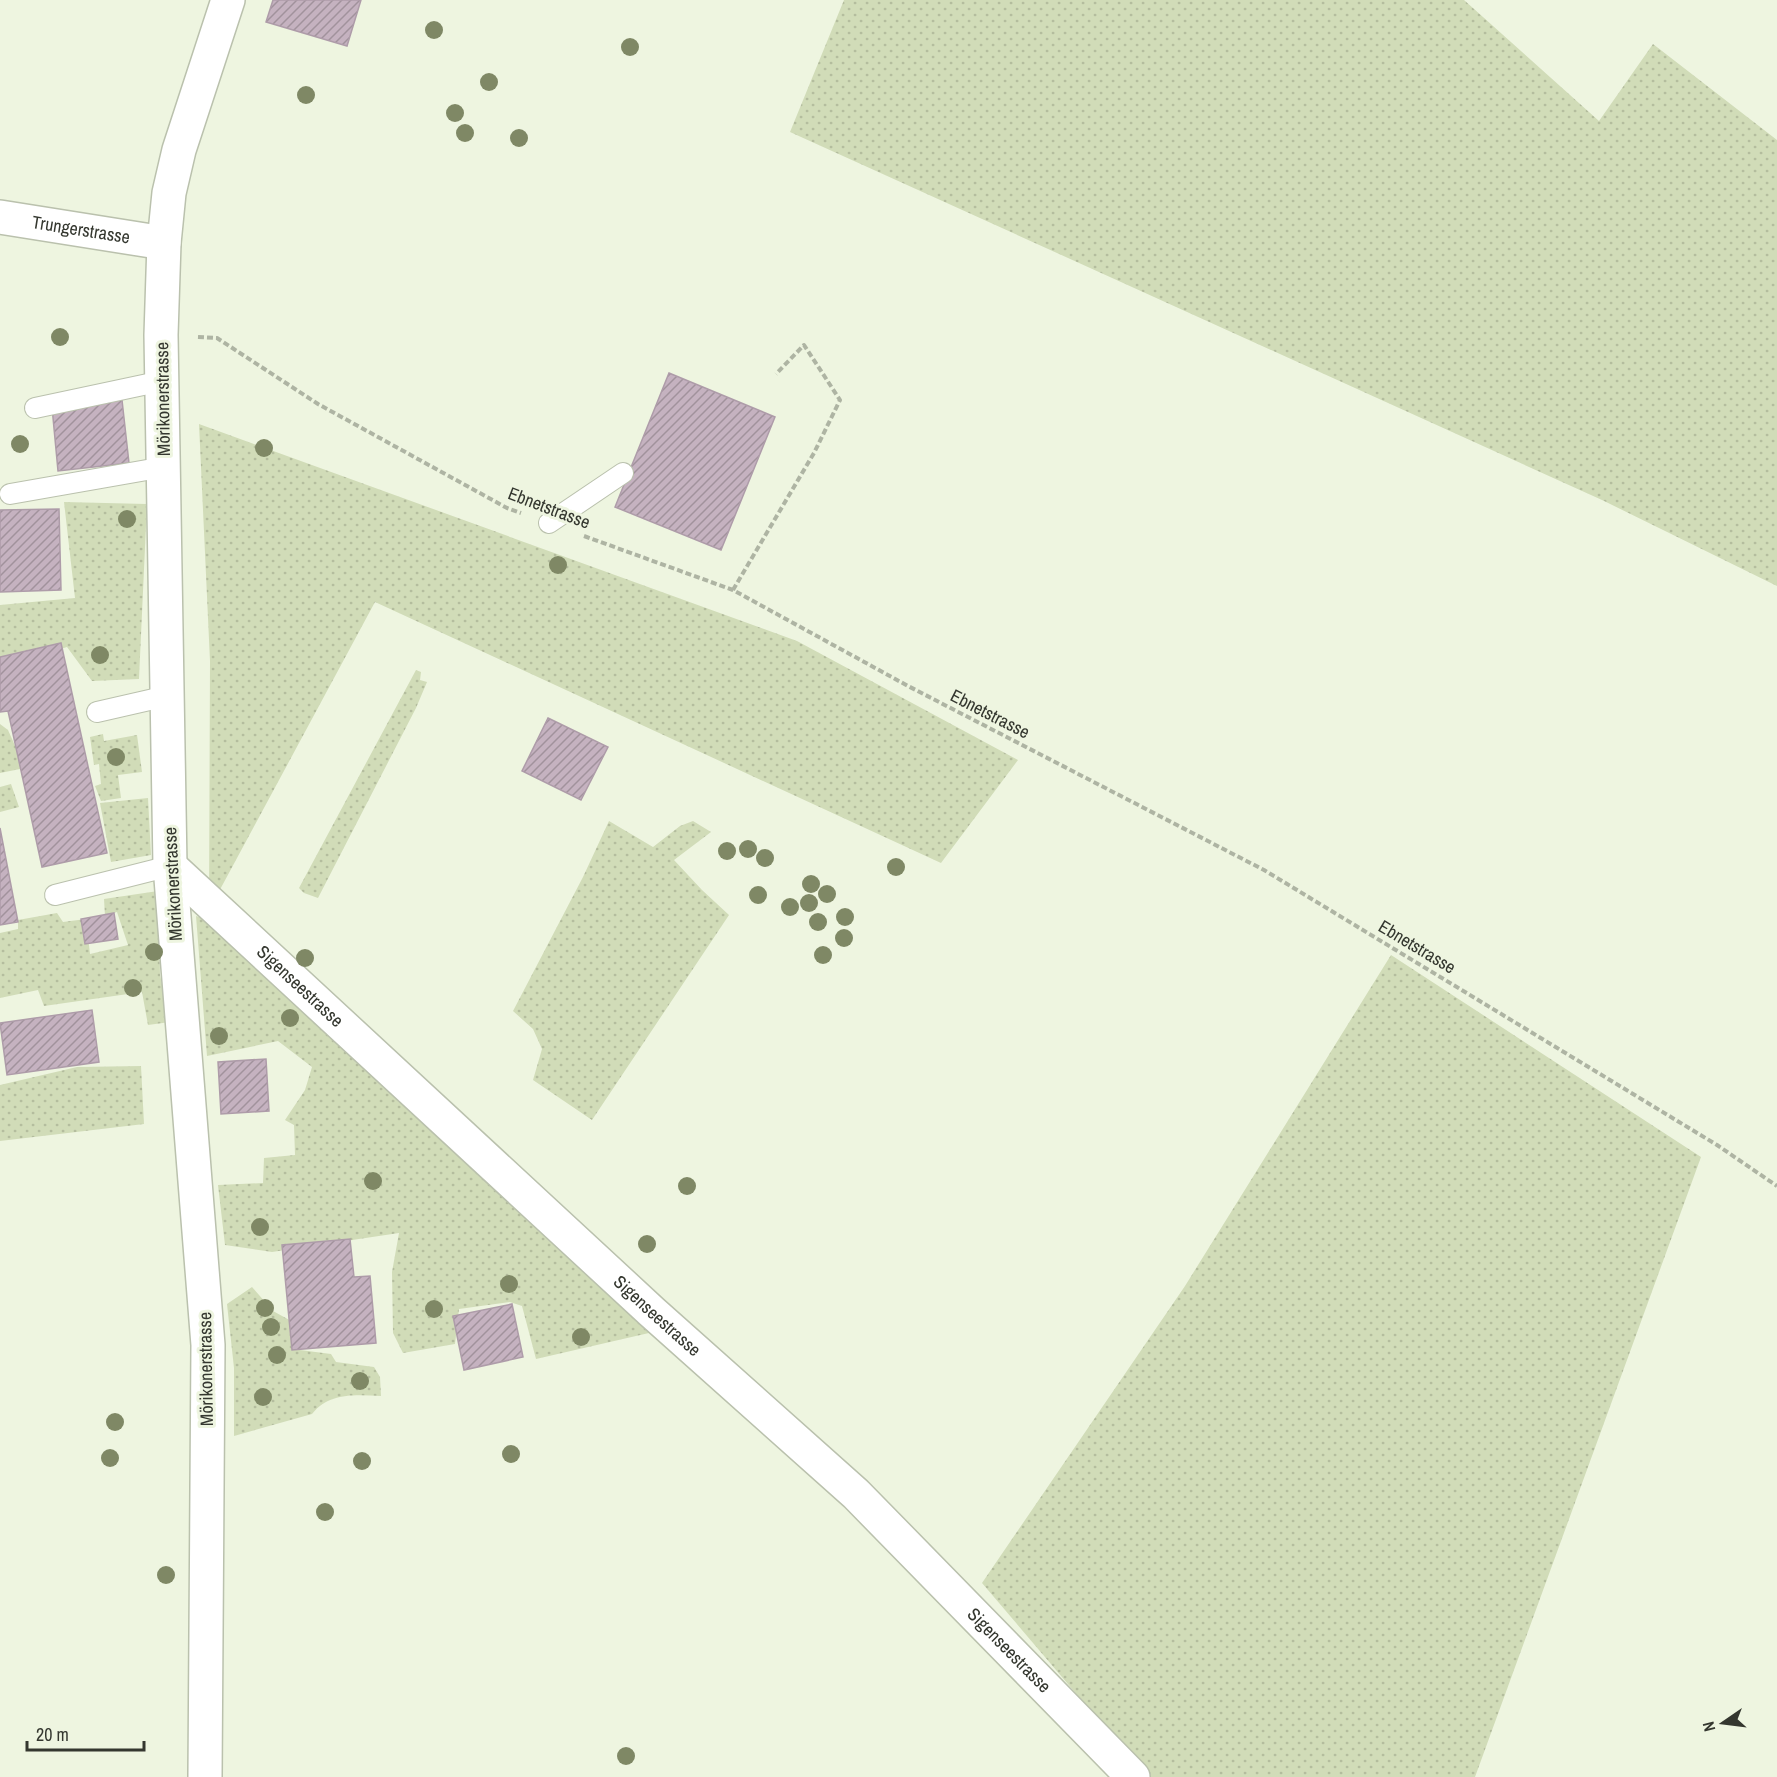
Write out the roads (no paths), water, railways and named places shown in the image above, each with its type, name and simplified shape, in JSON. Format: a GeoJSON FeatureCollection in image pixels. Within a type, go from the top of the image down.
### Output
{"type":"FeatureCollection","features":[{"type":"Feature","properties":{"kind":"street","name":"Mörikonerstrasse"},"geometry":{"type":"LineString","coordinates":[[205,1777],[208,1345],[170,866],[161,335],[164,243],[170,193],[179,150],[228,0]]}},
{"type":"Feature","properties":{"kind":"street","name":"Trungerstrasse"},"geometry":{"type":"LineString","coordinates":[[0,217],[164,243]]}},
{"type":"Feature","properties":{"kind":"street","name":"Sigenseestrasse"},"geometry":{"type":"LineString","coordinates":[[170,866],[643,1304],[856,1494],[1133,1777]]}},
{"type":"Feature","properties":{"kind":"lane"},"geometry":{"type":"LineString","coordinates":[[35,408],[162,381]]}},
{"type":"Feature","properties":{"kind":"lane"},"geometry":{"type":"LineString","coordinates":[[10,494],[164,467]]}},
{"type":"Feature","properties":{"kind":"lane"},"geometry":{"type":"LineString","coordinates":[[549,523],[622,473]]}},
{"type":"Feature","properties":{"kind":"lane"},"geometry":{"type":"LineString","coordinates":[[97,712],[167,696]]}},
{"type":"Feature","properties":{"kind":"lane"},"geometry":{"type":"LineString","coordinates":[[55,895],[170,866]]}}]}
